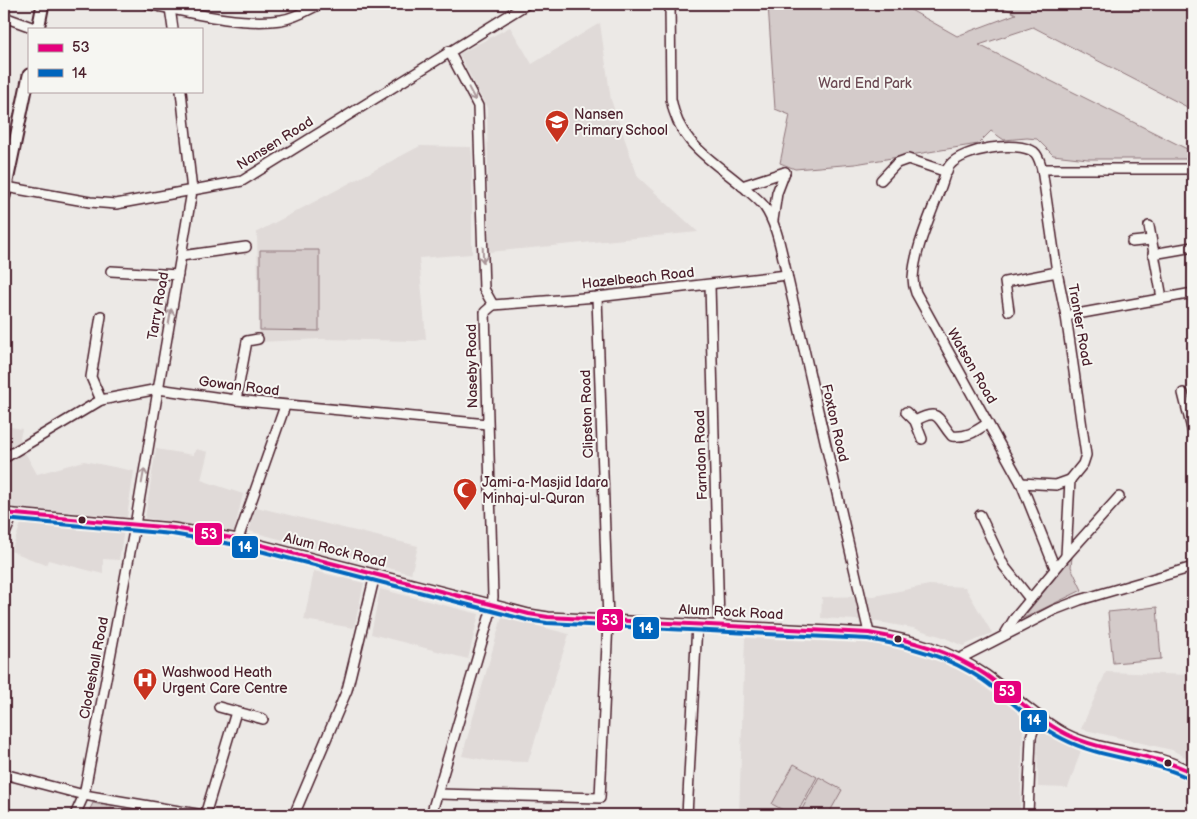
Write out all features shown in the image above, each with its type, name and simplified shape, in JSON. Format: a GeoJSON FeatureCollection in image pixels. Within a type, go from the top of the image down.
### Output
{"type":"FeatureCollection","features":[{"type":"Feature","properties":{"kind":"main road"},"geometry":{"type":"LineString","coordinates":[[38,28],[43,4]]}},
{"type":"Feature","properties":{"kind":"main road"},"geometry":{"type":"LineString","coordinates":[[5,192],[28,80]]}},
{"type":"Feature","properties":{"kind":"street"},"geometry":{"type":"LineString","coordinates":[[148,4],[234,20],[268,21],[295,17],[320,4]]}},
{"type":"Feature","properties":{"kind":"street","name":"Nansen Road"},"geometry":{"type":"LineString","coordinates":[[5,192],[116,204],[242,181],[527,4]]}},
{"type":"Feature","properties":{"kind":"street"},"geometry":{"type":"LineString","coordinates":[[670,4],[671,99],[673,110],[688,139],[700,153],[762,204],[772,220]]}},
{"type":"Feature","properties":{"kind":"street"},"geometry":{"type":"LineString","coordinates":[[170,8],[173,28]]}},
{"type":"Feature","properties":{"kind":"street"},"geometry":{"type":"LineString","coordinates":[[4,17],[35,28]]}},
{"type":"Feature","properties":{"kind":"street"},"geometry":{"type":"LineString","coordinates":[[449,51],[478,106],[484,289],[493,305]]}},
{"type":"Feature","properties":{"kind":"street","name":"Tarry Road"},"geometry":{"type":"LineString","coordinates":[[134,524],[192,191],[181,92]]}},
{"type":"Feature","properties":{"kind":"street"},"geometry":{"type":"LineString","coordinates":[[881,180],[897,163],[908,159],[947,172],[950,164],[960,157],[975,151],[993,148],[1020,148],[1034,152],[1039,158],[1042,169],[1193,169]]}},
{"type":"Feature","properties":{"kind":"street","name":"Tranter Road"},"geometry":{"type":"LineString","coordinates":[[1042,169],[1086,456],[1084,464],[1070,480]]}},
{"type":"Feature","properties":{"kind":"street"},"geometry":{"type":"LineString","coordinates":[[742,186],[785,172],[777,192],[772,220]]}},
{"type":"Feature","properties":{"kind":"street","name":"Watson Road"},"geometry":{"type":"LineString","coordinates":[[947,172],[915,262],[913,280],[916,293],[1021,483],[1056,568]]}},
{"type":"Feature","properties":{"kind":"street","name":"Foxton Road"},"geometry":{"type":"LineString","coordinates":[[772,220],[787,275],[869,633]]}},
{"type":"Feature","properties":{"kind":"street"},"geometry":{"type":"LineString","coordinates":[[1149,226],[1162,298]]}},
{"type":"Feature","properties":{"kind":"street"},"geometry":{"type":"LineString","coordinates":[[1132,242],[1151,240]]}},
{"type":"Feature","properties":{"kind":"street"},"geometry":{"type":"LineString","coordinates":[[1153,254],[1193,246]]}},
{"type":"Feature","properties":{"kind":"street"},"geometry":{"type":"LineString","coordinates":[[181,256],[246,247]]}},
{"type":"Feature","properties":{"kind":"street"},"geometry":{"type":"LineString","coordinates":[[110,271],[178,275]]}},
{"type":"Feature","properties":{"kind":"street"},"geometry":{"type":"LineString","coordinates":[[1009,311],[1005,282],[1057,272]]}},
{"type":"Feature","properties":{"kind":"street","name":"Hazelbeach Road"},"geometry":{"type":"LineString","coordinates":[[493,305],[710,285],[787,275]]}},
{"type":"Feature","properties":{"kind":"street","name":"Farndon Road"},"geometry":{"type":"LineString","coordinates":[[710,285],[719,624]]}},
{"type":"Feature","properties":{"kind":"street"},"geometry":{"type":"LineString","coordinates":[[1066,316],[1193,293]]}},
{"type":"Feature","properties":{"kind":"street","name":"Clipston Road"},"geometry":{"type":"LineString","coordinates":[[438,794],[600,798],[608,621],[597,296]]}},
{"type":"Feature","properties":{"kind":"street","name":"Naseby Road"},"geometry":{"type":"LineString","coordinates":[[431,815],[492,604],[485,312],[493,305]]}},
{"type":"Feature","properties":{"kind":"street"},"geometry":{"type":"LineString","coordinates":[[101,316],[92,377],[101,400]]}},
{"type":"Feature","properties":{"kind":"street"},"geometry":{"type":"LineString","coordinates":[[236,400],[247,342],[258,339]]}},
{"type":"Feature","properties":{"kind":"street","name":"Gowan Road"},"geometry":{"type":"LineString","coordinates":[[4,458],[101,400],[158,389],[285,406],[488,424]]}},
{"type":"Feature","properties":{"kind":"street"},"geometry":{"type":"LineString","coordinates":[[1183,393],[1193,433]]}},
{"type":"Feature","properties":{"kind":"street"},"geometry":{"type":"LineString","coordinates":[[238,539],[285,406]]}},
{"type":"Feature","properties":{"kind":"street"},"geometry":{"type":"LineString","coordinates":[[906,412],[915,421],[922,439]]}},
{"type":"Feature","properties":{"kind":"street"},"geometry":{"type":"LineString","coordinates":[[915,421],[933,414],[939,418],[952,436],[960,437],[968,436],[988,423]]}},
{"type":"Feature","properties":{"kind":"street"},"geometry":{"type":"LineString","coordinates":[[1021,483],[1056,485],[1070,480],[1066,556]]}},
{"type":"Feature","properties":{"kind":"street"},"geometry":{"type":"LineString","coordinates":[[1005,634],[1014,619],[1066,556],[1119,498]]}},
{"type":"Feature","properties":{"kind":"street"},"geometry":{"type":"LineString","coordinates":[[4,536],[8,514]]}},
{"type":"Feature","properties":{"kind":"street","name":"Alum Rock Road"},"geometry":{"type":"LineString","coordinates":[[8,514],[134,524],[202,532],[238,539],[529,614],[548,617],[608,621],[719,624],[869,633],[897,637],[935,647],[959,659],[985,674],[1038,716],[1067,734],[1098,746],[1172,763],[1193,772]]}},
{"type":"Feature","properties":{"kind":"street"},"geometry":{"type":"LineString","coordinates":[[980,515],[1004,566],[1030,599]]}},
{"type":"Feature","properties":{"kind":"street","name":"Clodeshall Road"},"geometry":{"type":"LineString","coordinates":[[75,815],[84,795],[134,524]]}},
{"type":"Feature","properties":{"kind":"street"},"geometry":{"type":"LineString","coordinates":[[959,659],[1054,610],[1080,600],[1193,567]]}},
{"type":"Feature","properties":{"kind":"street"},"geometry":{"type":"LineString","coordinates":[[294,815],[346,690],[375,575]]}},
{"type":"Feature","properties":{"kind":"street"},"geometry":{"type":"LineString","coordinates":[[687,815],[697,624]]}},
{"type":"Feature","properties":{"kind":"street"},"geometry":{"type":"LineString","coordinates":[[219,707],[263,719]]}},
{"type":"Feature","properties":{"kind":"street"},"geometry":{"type":"LineString","coordinates":[[4,774],[84,795],[204,815],[236,712]]}},
{"type":"Feature","properties":{"kind":"street"},"geometry":{"type":"LineString","coordinates":[[1028,815],[1031,737],[1038,716]]}},
{"type":"Feature","properties":{"kind":"shaded area","name":"Nansen Primary School"},"geometry":{"type":"Polygon","coordinates":[[[600,23],[611,100],[638,177],[698,232],[489,252],[487,108],[459,54],[510,27],[532,64],[600,23]]]}},
{"type":"Feature","properties":{"kind":"shaded area"},"geometry":{"type":"Polygon","coordinates":[[[420,146],[471,147],[472,155],[472,254],[419,258],[426,339],[416,341],[322,339],[259,342],[257,232],[420,146]]]}},
{"type":"Feature","properties":{"kind":"shaded area"},"geometry":{"type":"Polygon","coordinates":[[[5,426],[22,429],[20,437],[23,449],[37,474],[84,461],[134,471],[127,517],[19,508],[4,505],[5,426]]]}},
{"type":"Feature","properties":{"kind":"shaded area"},"geometry":{"type":"Polygon","coordinates":[[[156,449],[193,455],[196,449],[208,452],[201,480],[243,494],[234,532],[145,518],[156,449]]]}},
{"type":"Feature","properties":{"kind":"shaded area"},"geometry":{"type":"Polygon","coordinates":[[[256,507],[418,546],[411,574],[249,531],[256,507]]]}},
{"type":"Feature","properties":{"kind":"shaded area"},"geometry":{"type":"Polygon","coordinates":[[[22,521],[124,530],[119,560],[103,559],[103,574],[48,560],[46,565],[11,551],[22,521]]]}},
{"type":"Feature","properties":{"kind":"shaded area"},"geometry":{"type":"Polygon","coordinates":[[[314,571],[364,583],[354,628],[304,620],[314,571]]]}},
{"type":"Feature","properties":{"kind":"shaded area"},"geometry":{"type":"Polygon","coordinates":[[[929,585],[965,587],[992,633],[963,646],[943,637],[913,628],[873,621],[821,618],[822,597],[874,596],[929,585]]]}},
{"type":"Feature","properties":{"kind":"shaded area"},"geometry":{"type":"Polygon","coordinates":[[[380,589],[479,614],[468,659],[371,634],[380,589]]]}},
{"type":"Feature","properties":{"kind":"shaded area"},"geometry":{"type":"Polygon","coordinates":[[[502,617],[569,634],[528,762],[490,761],[462,756],[502,617]]]}},
{"type":"Feature","properties":{"kind":"shaded area"},"geometry":{"type":"Polygon","coordinates":[[[745,638],[883,644],[924,654],[953,666],[971,677],[1019,713],[1023,724],[1020,815],[739,815],[745,638]]]}},
{"type":"Feature","properties":{"kind":"shaded area"},"geometry":{"type":"Polygon","coordinates":[[[1106,672],[1191,675],[1193,696],[1193,761],[1172,750],[1081,729],[1106,672]]]}},
{"type":"Feature","properties":{"kind":"shaded area"},"geometry":{"type":"Polygon","coordinates":[[[1042,731],[1081,750],[1068,788],[1038,787],[1037,739],[1042,731]]]}},
{"type":"Feature","properties":{"kind":"green space","name":"Ward End Park"},"geometry":{"type":"Polygon","coordinates":[[[768,4],[900,4],[957,36],[1016,14],[997,4],[1193,4],[1193,110],[1033,27],[979,45],[1193,152],[1193,159],[1088,159],[1053,155],[1037,139],[1004,140],[991,131],[978,144],[855,164],[795,169],[780,163],[790,115],[775,109],[768,4]]]}},
{"type":"Feature","properties":{"kind":"green space"},"geometry":{"type":"Polygon","coordinates":[[[260,250],[319,250],[319,331],[260,330],[260,250]]]}},
{"type":"Feature","properties":{"kind":"green space"},"geometry":{"type":"Polygon","coordinates":[[[1072,557],[1071,567],[1082,590],[1022,619],[1072,557]]]}},
{"type":"Feature","properties":{"kind":"green space"},"geometry":{"type":"Polygon","coordinates":[[[1157,607],[1161,659],[1113,663],[1108,612],[1157,607]]]}},
{"type":"Feature","properties":{"kind":"green space"},"geometry":{"type":"Polygon","coordinates":[[[794,764],[817,777],[796,815],[792,815],[772,804],[794,764]]]}},
{"type":"Feature","properties":{"kind":"green space"},"geometry":{"type":"Polygon","coordinates":[[[819,777],[842,790],[828,815],[799,815],[819,777]]]}},
{"type":"Feature","properties":{"kind":"green space"},"geometry":{"type":"Polygon","coordinates":[[[93,803],[149,815],[87,815],[93,803]]]}},
{"type":"Feature","properties":{"kind":"transit line","name":"53"},"geometry":{"type":"LineString","coordinates":[[4,513],[173,528],[238,539],[529,614],[548,617],[869,633],[900,639],[959,659],[996,682],[1055,728],[1081,741],[1161,761],[1193,773]]}},
{"type":"Feature","properties":{"kind":"transit line","name":"14"},"geometry":{"type":"LineString","coordinates":[[4,519],[172,534],[237,545],[527,620],[547,623],[868,639],[898,645],[928,653],[956,664],[993,687],[1052,733],[1078,746],[1159,767],[1190,779]]}},
{"type":"Feature","properties":{"kind":"place","name":"Nansen Primary School"},"geometry":{"type":"Point","coordinates":[557,143]}},
{"type":"Feature","properties":{"kind":"place","name":"Jami-a-Masjid Idara Minhaj-ul-Quran"},"geometry":{"type":"Point","coordinates":[465,511]}},
{"type":"Feature","properties":{"kind":"place","name":"Washwood Heath Urgent Care Centre"},"geometry":{"type":"Point","coordinates":[145,701]}}]}
